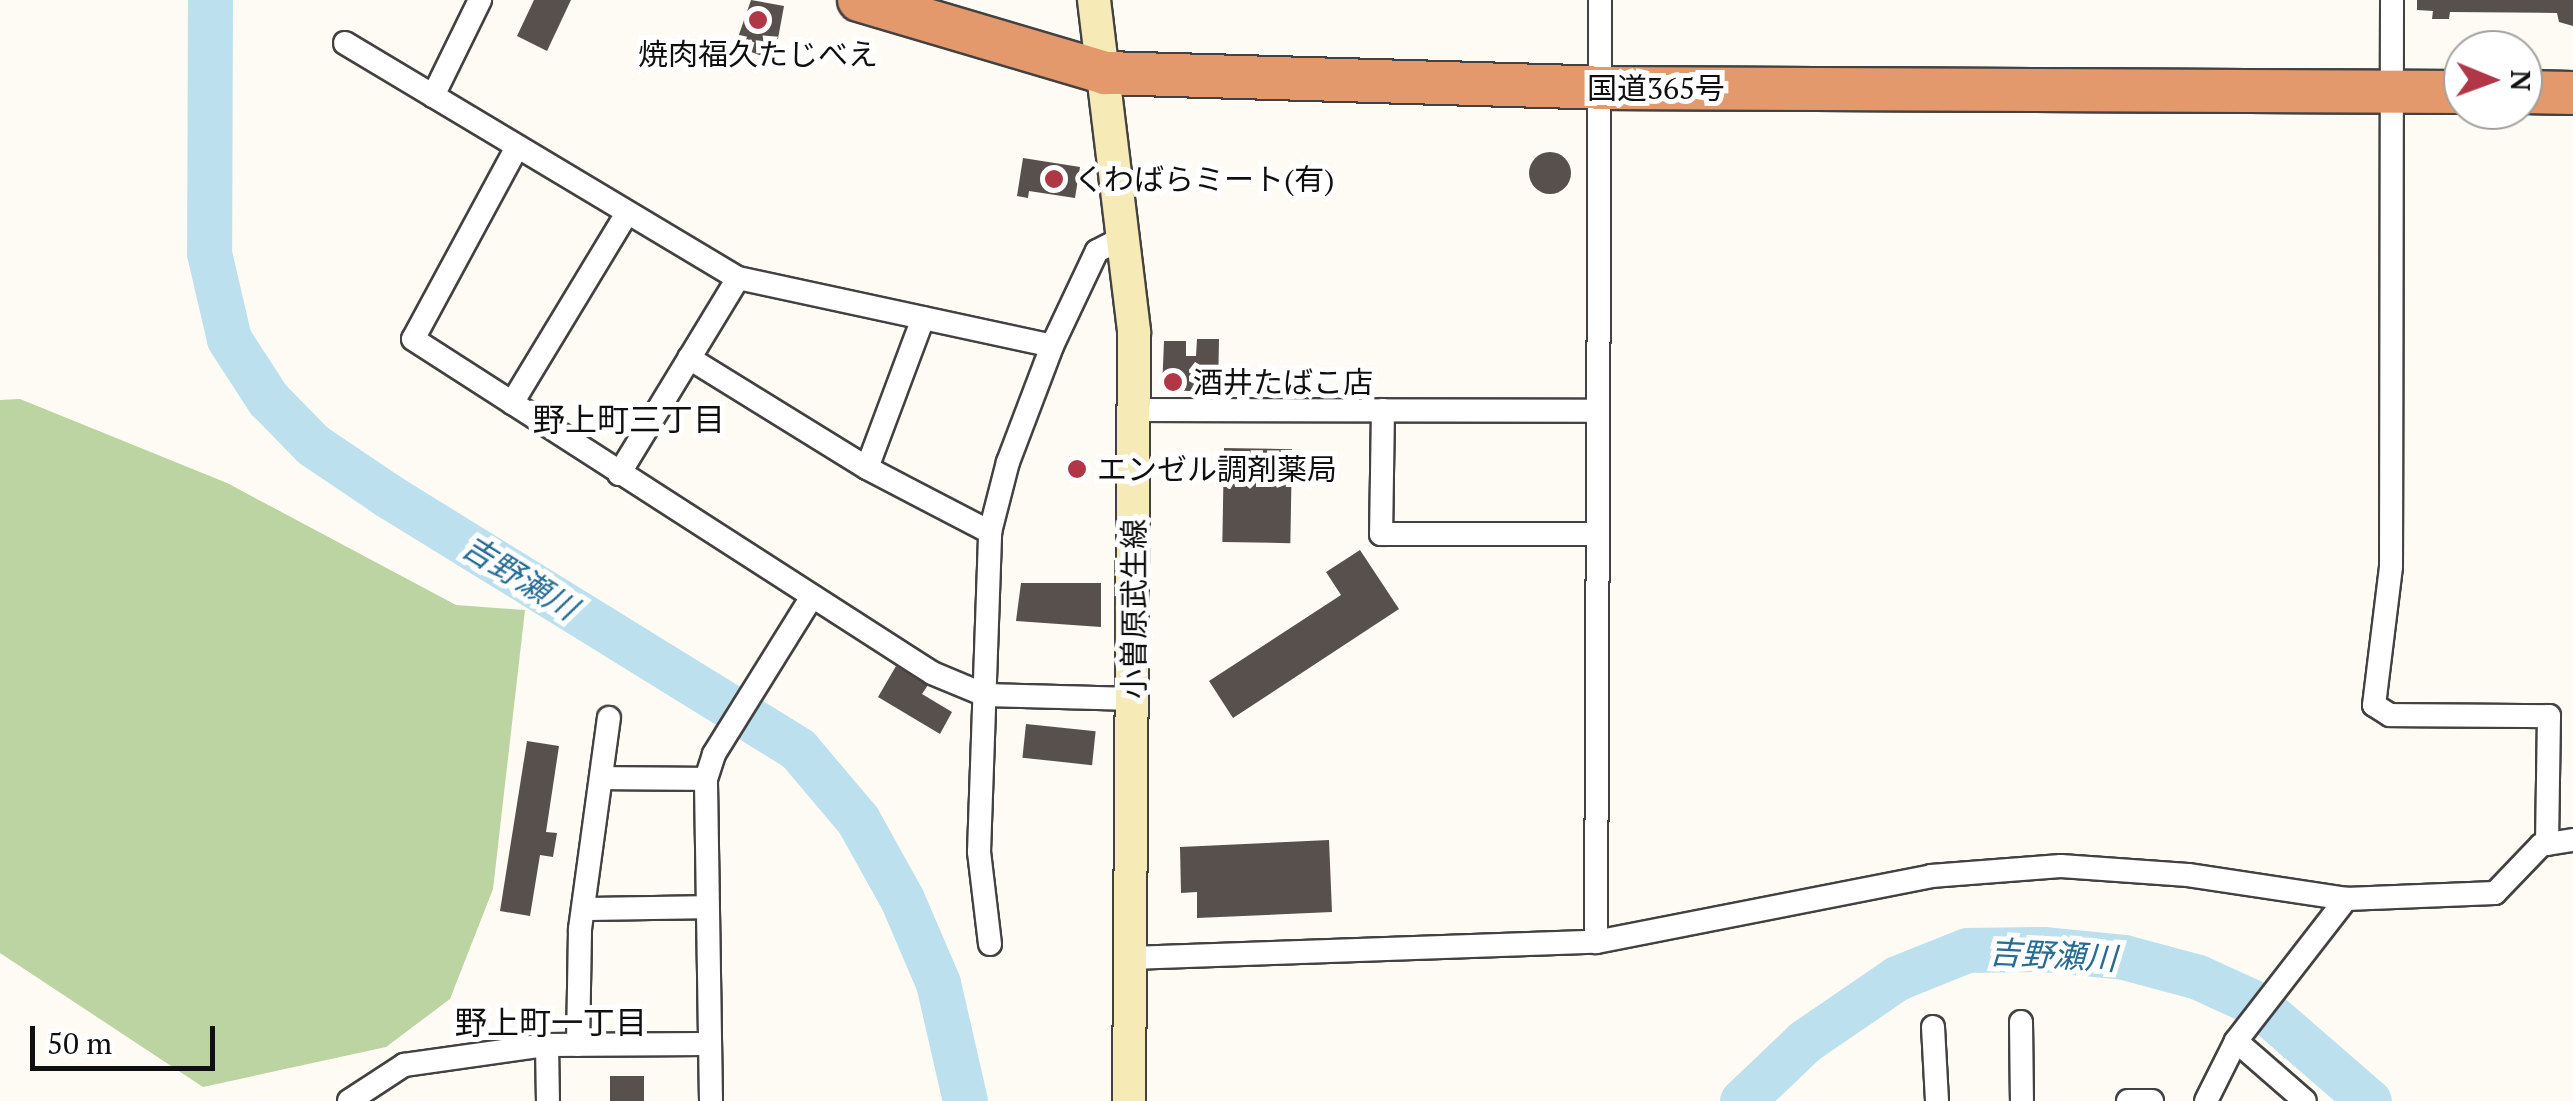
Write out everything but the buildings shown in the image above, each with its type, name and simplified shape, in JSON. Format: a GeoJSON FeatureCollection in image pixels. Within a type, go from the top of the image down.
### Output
{"type":"FeatureCollection","features":[{"type":"Feature","properties":{"kind":"highway","name":"国道365号"},"geometry":{"type":"LineString","coordinates":[[859,0],[1105,72],[1598,88],[2443,92]]}},
{"type":"Feature","properties":{"kind":"highway"},"geometry":{"type":"LineString","coordinates":[[2543,92],[2573,93]]}},
{"type":"Feature","properties":{"kind":"main road","name":"小曽原武生線"},"geometry":{"type":"LineString","coordinates":[[1094,0],[1124,238],[1134,410],[1129,1101]]}},
{"type":"Feature","properties":{"kind":"street"},"geometry":{"type":"LineString","coordinates":[[434,96],[480,0]]}},
{"type":"Feature","properties":{"kind":"street"},"geometry":{"type":"LineString","coordinates":[[1596,942],[1600,0]]}},
{"type":"Feature","properties":{"kind":"street"},"geometry":{"type":"LineString","coordinates":[[2392,0],[2392,567],[2374,705],[2390,714],[2549,716],[2547,844]]}},
{"type":"Feature","properties":{"kind":"street"},"geometry":{"type":"LineString","coordinates":[[345,42],[738,278],[1052,346]]}},
{"type":"Feature","properties":{"kind":"street"},"geometry":{"type":"LineString","coordinates":[[517,146],[414,339],[810,600],[932,673],[985,695],[1134,699]]}},
{"type":"Feature","properties":{"kind":"street"},"geometry":{"type":"LineString","coordinates":[[512,403],[627,212]]}},
{"type":"Feature","properties":{"kind":"street"},"geometry":{"type":"LineString","coordinates":[[990,944],[979,852],[990,532],[1008,462],[1052,346],[1097,251],[1124,238]]}},
{"type":"Feature","properties":{"kind":"street"},"geometry":{"type":"LineString","coordinates":[[620,474],[738,278]]}},
{"type":"Feature","properties":{"kind":"street"},"geometry":{"type":"LineString","coordinates":[[866,468],[923,318]]}},
{"type":"Feature","properties":{"kind":"street"},"geometry":{"type":"LineString","coordinates":[[689,358],[866,468],[990,532]]}},
{"type":"Feature","properties":{"kind":"street"},"geometry":{"type":"LineString","coordinates":[[1134,410],[1596,411]]}},
{"type":"Feature","properties":{"kind":"street"},"geometry":{"type":"LineString","coordinates":[[1383,410],[1382,534],[1596,534]]}},
{"type":"Feature","properties":{"kind":"street"},"geometry":{"type":"LineString","coordinates":[[711,1101],[706,1044],[706,780],[714,754],[810,600]]}},
{"type":"Feature","properties":{"kind":"street"},"geometry":{"type":"LineString","coordinates":[[578,1045],[582,909],[610,718]]}},
{"type":"Feature","properties":{"kind":"street"},"geometry":{"type":"LineString","coordinates":[[601,778],[706,780]]}},
{"type":"Feature","properties":{"kind":"street"},"geometry":{"type":"LineString","coordinates":[[1128,958],[1596,942],[1931,876],[2061,866],[2188,875],[2346,899],[2495,893],[2547,844],[2573,840]]}},
{"type":"Feature","properties":{"kind":"street"},"geometry":{"type":"LineString","coordinates":[[2206,1101],[2236,1042],[2306,957],[2346,899]]}},
{"type":"Feature","properties":{"kind":"street"},"geometry":{"type":"LineString","coordinates":[[582,909],[706,907]]}},
{"type":"Feature","properties":{"kind":"street"},"geometry":{"type":"LineString","coordinates":[[2021,1022],[2022,1101]]}},
{"type":"Feature","properties":{"kind":"street"},"geometry":{"type":"LineString","coordinates":[[1933,1027],[1937,1101]]}},
{"type":"Feature","properties":{"kind":"street"},"geometry":{"type":"LineString","coordinates":[[2236,1042],[2304,1101]]}},
{"type":"Feature","properties":{"kind":"street"},"geometry":{"type":"LineString","coordinates":[[349,1101],[404,1066],[547,1045],[706,1044]]}},
{"type":"Feature","properties":{"kind":"street"},"geometry":{"type":"LineString","coordinates":[[547,1045],[548,1101]]}},
{"type":"Feature","properties":{"kind":"street"},"geometry":{"type":"LineString","coordinates":[[2128,1101],[2152,1101]]}},
{"type":"Feature","properties":{"kind":"green space"},"geometry":{"type":"Polygon","coordinates":[[[20,399],[227,483],[456,605],[525,610],[493,889],[450,999],[386,1047],[203,1087],[0,953],[0,400],[20,399]]]}},
{"type":"Feature","properties":{"kind":"waterway","name":"吉野瀬川"},"geometry":{"type":"LineString","coordinates":[[210,0],[209,253],[229,339],[268,399],[313,445],[387,495],[798,749],[858,820],[902,899],[938,983],[965,1101]]}},
{"type":"Feature","properties":{"kind":"waterway","name":"吉野瀬川"},"geometry":{"type":"LineString","coordinates":[[1742,1101],[1805,1041],[1897,978],[1967,950],[2043,949],[2124,957],[2198,977],[2257,1004],[2369,1101]]}},
{"type":"Feature","properties":{"kind":"place","name":"焼肉福久たじべえ"},"geometry":{"type":"Point","coordinates":[758,20]}},
{"type":"Feature","properties":{"kind":"place","name":"くわばらミート(有)"},"geometry":{"type":"Point","coordinates":[1054,179]}},
{"type":"Feature","properties":{"kind":"place","name":"酒井たばこ店"},"geometry":{"type":"Point","coordinates":[1173,382]}},
{"type":"Feature","properties":{"kind":"place","name":"エンゼル調剤薬局"},"geometry":{"type":"Point","coordinates":[1077,469]}},
{"type":"Feature","properties":{"kind":"district","name":"野上町三丁目"},"geometry":{"type":"Point","coordinates":[629,419]}},
{"type":"Feature","properties":{"kind":"district","name":"野上町一丁目"},"geometry":{"type":"Point","coordinates":[551,1022]}}]}
